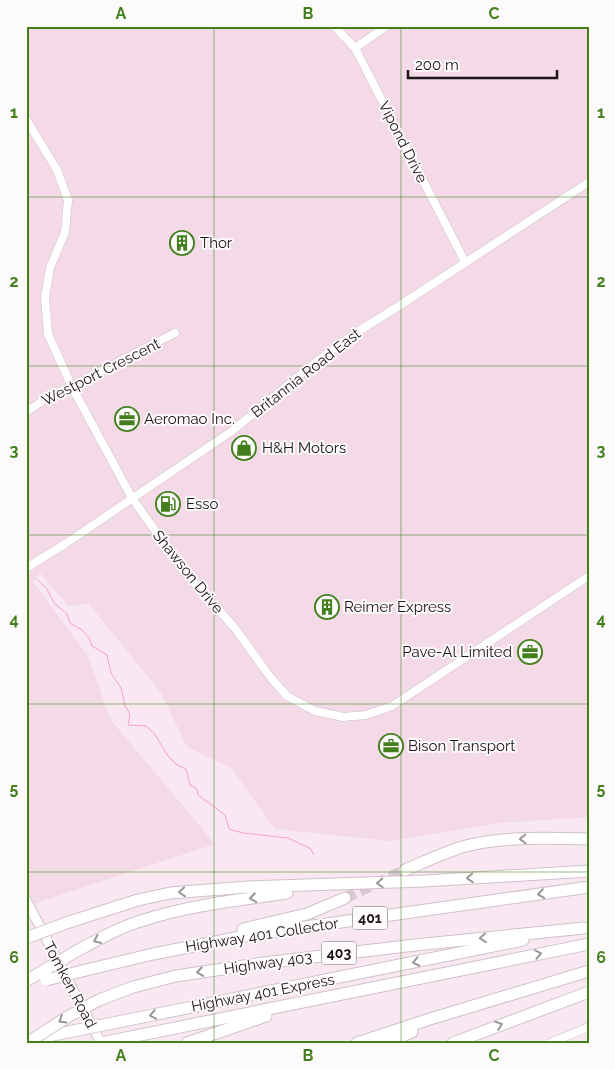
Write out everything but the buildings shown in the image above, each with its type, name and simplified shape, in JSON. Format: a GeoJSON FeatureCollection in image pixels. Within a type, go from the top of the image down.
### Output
{"type":"FeatureCollection","features":[{"type":"Feature","properties":{"kind":"highway"},"geometry":{"type":"LineString","coordinates":[[405,870],[463,847],[488,842],[513,839],[589,839]]}},
{"type":"Feature","properties":{"kind":"highway"},"geometry":{"type":"LineString","coordinates":[[26,938],[138,900],[170,893],[248,887],[336,886],[589,871]]}},
{"type":"Feature","properties":{"kind":"highway"},"geometry":{"type":"LineString","coordinates":[[26,983],[99,939],[144,920],[214,905],[336,886]]}},
{"type":"Feature","properties":{"kind":"highway","name":"Highway 401 Collector"},"geometry":{"type":"LineString","coordinates":[[26,983],[46,980],[152,954],[256,934],[589,887]]}},
{"type":"Feature","properties":{"kind":"highway"},"geometry":{"type":"LineString","coordinates":[[152,954],[170,944],[269,924],[307,914],[345,898]]}},
{"type":"Feature","properties":{"kind":"highway","name":"Highway 401 Express"},"geometry":{"type":"LineString","coordinates":[[27,1042],[73,1031],[586,928]]}},
{"type":"Feature","properties":{"kind":"highway","name":"Highway 403"},"geometry":{"type":"LineString","coordinates":[[27,1042],[61,1020],[99,1000],[134,987],[176,976],[263,962],[415,944],[586,928]]}},
{"type":"Feature","properties":{"kind":"highway","name":"Highway 401 Express"},"geometry":{"type":"LineString","coordinates":[[101,1043],[589,944]]}},
{"type":"Feature","properties":{"kind":"highway"},"geometry":{"type":"LineString","coordinates":[[357,1043],[589,971]]}},
{"type":"Feature","properties":{"kind":"highway"},"geometry":{"type":"LineString","coordinates":[[187,1043],[253,1019],[370,988]]}},
{"type":"Feature","properties":{"kind":"highway"},"geometry":{"type":"LineString","coordinates":[[453,1043],[589,992]]}},
{"type":"Feature","properties":{"kind":"highway"},"geometry":{"type":"LineString","coordinates":[[386,1043],[479,1005]]}},
{"type":"Feature","properties":{"kind":"main road","name":"Tomken Road"},"geometry":{"type":"LineString","coordinates":[[26,900],[101,1043]]}},
{"type":"Feature","properties":{"kind":"street","name":"Vipond Drive"},"geometry":{"type":"LineString","coordinates":[[334,26],[355,48],[465,262]]}},
{"type":"Feature","properties":{"kind":"street"},"geometry":{"type":"LineString","coordinates":[[355,48],[387,26]]}},
{"type":"Feature","properties":{"kind":"street","name":"Shawson Drive"},"geometry":{"type":"LineString","coordinates":[[27,124],[57,170],[68,200],[65,232],[50,268],[45,297],[48,334],[72,387],[132,498],[183,570],[234,628],[270,678],[287,696],[315,711],[343,717],[366,715],[392,706],[589,576]]}},
{"type":"Feature","properties":{"kind":"street","name":"Britannia Road East"},"geometry":{"type":"LineString","coordinates":[[26,568],[232,431],[316,362],[354,334],[589,182]]}},
{"type":"Feature","properties":{"kind":"street","name":"Westport Crescent"},"geometry":{"type":"LineString","coordinates":[[26,412],[44,400],[175,333]]}},
{"type":"Feature","properties":{"kind":"street"},"geometry":{"type":"LineString","coordinates":[[550,1043],[589,1027]]}},
{"type":"Feature","properties":{"kind":"shaded area"},"geometry":{"type":"Polygon","coordinates":[[[26,26],[589,26],[589,817],[500,823],[390,841],[275,829],[231,768],[187,747],[161,693],[89,604],[68,606],[40,573],[33,582],[88,656],[111,720],[215,844],[42,901],[26,909],[26,26]]]}},
{"type":"Feature","properties":{"kind":"waterway"},"geometry":{"type":"LineString","coordinates":[[37,579],[47,589],[54,603],[67,614],[70,623],[82,630],[89,638],[92,646],[107,655],[111,673],[121,688],[125,706],[130,714],[128,725],[146,726],[154,733],[168,756],[177,765],[186,769],[190,785],[197,789],[198,795],[225,815],[229,829],[243,833],[288,838],[311,849],[313,854]]}},
{"type":"Feature","properties":{"kind":"tunnel"},"geometry":{"type":"LineString","coordinates":[[345,898],[405,870]]}},
{"type":"Feature","properties":{"kind":"place","name":"Thor"},"geometry":{"type":"Point","coordinates":[182,243]}},
{"type":"Feature","properties":{"kind":"place","name":"Aeromao Inc."},"geometry":{"type":"Point","coordinates":[127,419]}},
{"type":"Feature","properties":{"kind":"place","name":"H&H Motors"},"geometry":{"type":"Point","coordinates":[244,448]}},
{"type":"Feature","properties":{"kind":"place","name":"Esso"},"geometry":{"type":"Point","coordinates":[168,504]}},
{"type":"Feature","properties":{"kind":"place","name":"Reimer Express"},"geometry":{"type":"Point","coordinates":[327,607]}},
{"type":"Feature","properties":{"kind":"place","name":"Pave-Al Limited"},"geometry":{"type":"Point","coordinates":[530,652]}},
{"type":"Feature","properties":{"kind":"place","name":"Bison Transport"},"geometry":{"type":"Point","coordinates":[391,746]}}]}
